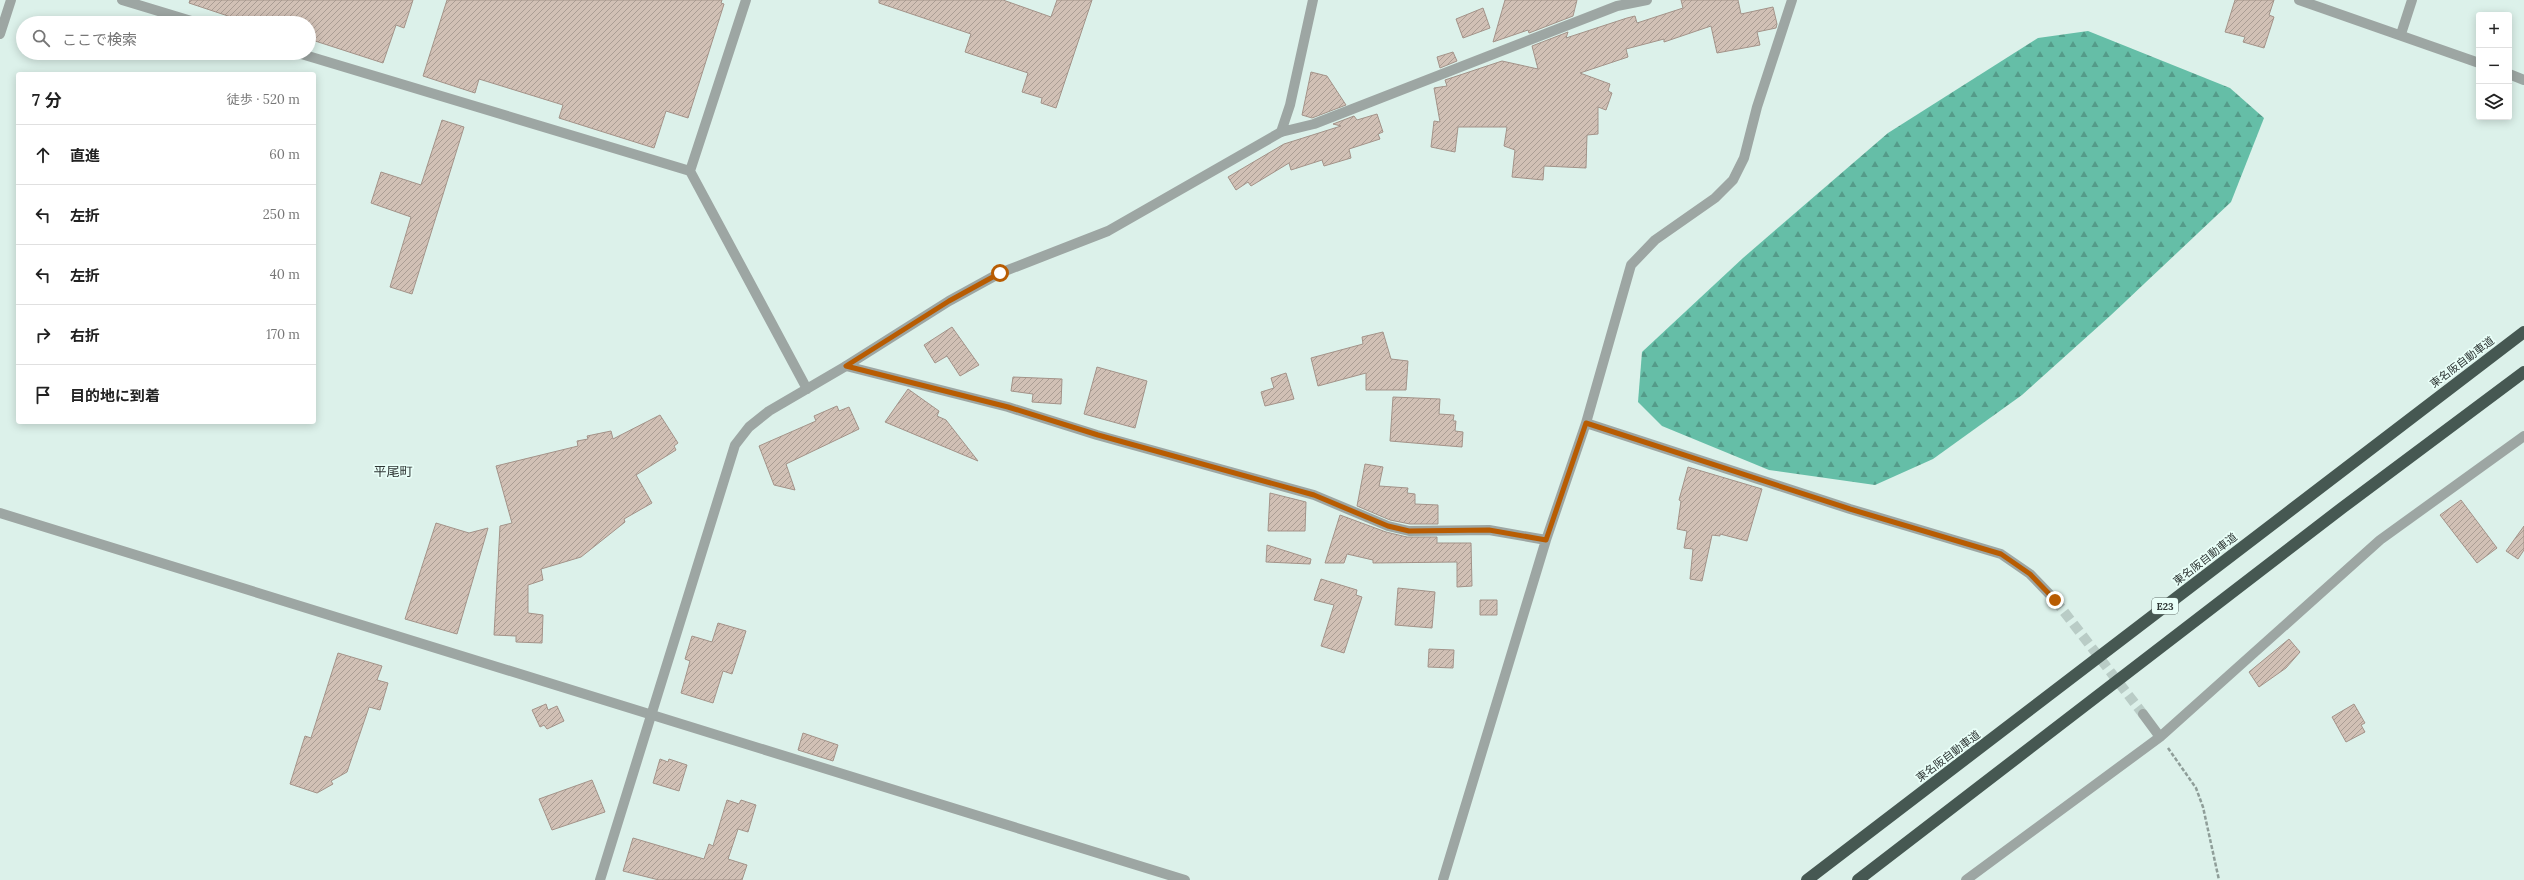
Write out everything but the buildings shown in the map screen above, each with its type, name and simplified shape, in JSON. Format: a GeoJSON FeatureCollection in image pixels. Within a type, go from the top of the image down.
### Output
{"type":"FeatureCollection","features":[{"type":"Feature","properties":{"kind":"highway","name":"東名阪自動車道"},"geometry":{"type":"LineString","coordinates":[[1807,880],[2524,332]]}},
{"type":"Feature","properties":{"kind":"highway"},"geometry":{"type":"LineString","coordinates":[[1858,880],[2342,508],[2524,372]]}},
{"type":"Feature","properties":{"kind":"street"},"geometry":{"type":"LineString","coordinates":[[0,34],[11,0]]}},
{"type":"Feature","properties":{"kind":"street"},"geometry":{"type":"LineString","coordinates":[[122,0],[175,16]]}},
{"type":"Feature","properties":{"kind":"street"},"geometry":{"type":"LineString","coordinates":[[690,171],[746,0]]}},
{"type":"Feature","properties":{"kind":"street"},"geometry":{"type":"LineString","coordinates":[[1281,132],[1290,105],[1312,0]]}},
{"type":"Feature","properties":{"kind":"street"},"geometry":{"type":"LineString","coordinates":[[600,880],[735,445],[749,427],[764,415],[846,366],[949,301],[987,280],[1108,231],[1281,132],[1314,124],[1617,6],[1647,0]]}},
{"type":"Feature","properties":{"kind":"street"},"geometry":{"type":"LineString","coordinates":[[1443,880],[1546,540],[1586,423],[1631,265],[1655,240],[1715,198],[1733,180],[1744,158],[1756,107],[1792,0]]}},
{"type":"Feature","properties":{"kind":"street"},"geometry":{"type":"LineString","coordinates":[[2299,0],[2401,34],[2476,62]]}},
{"type":"Feature","properties":{"kind":"street"},"geometry":{"type":"LineString","coordinates":[[2401,34],[2412,0]]}},
{"type":"Feature","properties":{"kind":"street"},"geometry":{"type":"LineString","coordinates":[[316,58],[690,171],[807,389]]}},
{"type":"Feature","properties":{"kind":"street"},"geometry":{"type":"LineString","coordinates":[[2512,75],[2524,80]]}},
{"type":"Feature","properties":{"kind":"street"},"geometry":{"type":"LineString","coordinates":[[846,366],[1008,407],[1098,435],[1314,495],[1388,526],[1409,531],[1489,530],[1546,540]]}},
{"type":"Feature","properties":{"kind":"street"},"geometry":{"type":"LineString","coordinates":[[1586,423],[1850,509],[2001,554],[2030,574],[2055,600]]}},
{"type":"Feature","properties":{"kind":"street"},"geometry":{"type":"LineString","coordinates":[[1966,880],[2160,737],[2380,540],[2524,436]]}},
{"type":"Feature","properties":{"kind":"street"},"geometry":{"type":"LineString","coordinates":[[0,513],[1184,880]]}},
{"type":"Feature","properties":{"kind":"street"},"geometry":{"type":"LineString","coordinates":[[2143,714],[2160,737]]}},
{"type":"Feature","properties":{"kind":"path"},"geometry":{"type":"LineString","coordinates":[[2160,737],[2196,788],[2203,807],[2219,880]]}},
{"type":"Feature","properties":{"kind":"green space"},"geometry":{"type":"Polygon","coordinates":[[[2088,31],[2230,88],[2264,118],[2231,202],[2110,316],[2022,395],[1933,459],[1875,485],[1769,470],[1662,426],[1638,402],[1642,352],[1743,258],[1888,133],[2038,38],[2088,31]]]}},
{"type":"Feature","properties":{"kind":"tunnel"},"geometry":{"type":"LineString","coordinates":[[2055,600],[2143,714]]}},
{"type":"Feature","properties":{"kind":"district","name":"平尾町"},"geometry":{"type":"Point","coordinates":[393,471]}},
{"type":"Feature","properties":{"kind":"route"},"geometry":{"type":"LineString","coordinates":[[1000,273],[949,301],[846,366],[1008,407],[1098,435],[1314,495],[1388,526],[1409,531],[1489,530],[1546,540],[1586,423],[1850,509],[2001,554],[2030,574],[2055,600]]}}]}
